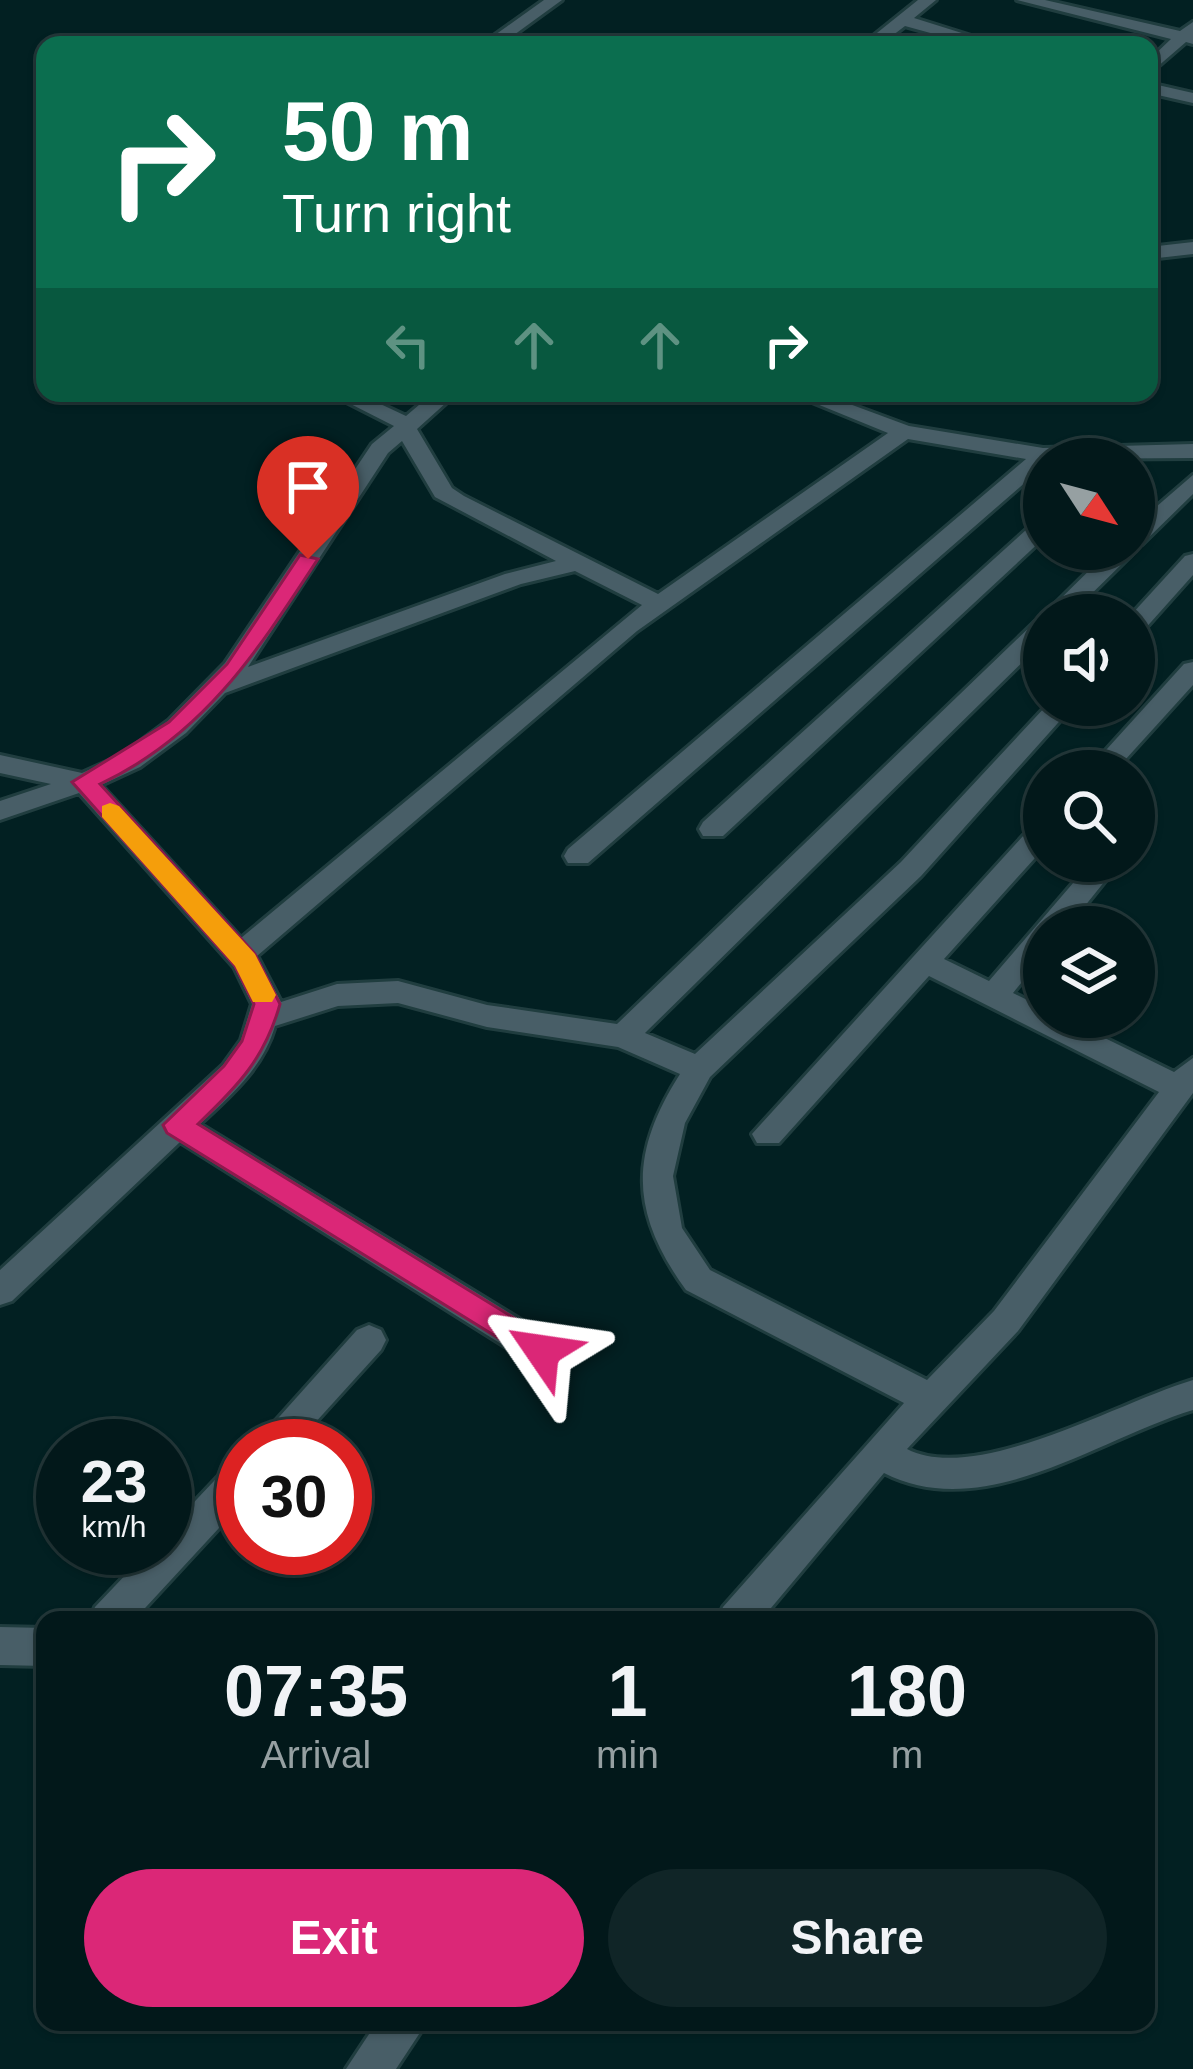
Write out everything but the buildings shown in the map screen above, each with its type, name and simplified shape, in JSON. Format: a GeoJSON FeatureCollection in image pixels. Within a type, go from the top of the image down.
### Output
{"type":"FeatureCollection","features":[{"type":"Feature","properties":{"kind":"street"},"geometry":{"type":"LineString","coordinates":[[502,36],[554,0]]}},
{"type":"Feature","properties":{"kind":"street"},"geometry":{"type":"LineString","coordinates":[[1025,0],[1189,34]]}},
{"type":"Feature","properties":{"kind":"street"},"geometry":{"type":"LineString","coordinates":[[882,36],[916,2]]}},
{"type":"Feature","properties":{"kind":"street"},"geometry":{"type":"LineString","coordinates":[[902,20],[960,36]]}},
{"type":"Feature","properties":{"kind":"street"},"geometry":{"type":"LineString","coordinates":[[1158,60],[1189,34]]}},
{"type":"Feature","properties":{"kind":"street"},"geometry":{"type":"LineString","coordinates":[[1158,90],[1193,98]]}},
{"type":"Feature","properties":{"kind":"street"},"geometry":{"type":"LineString","coordinates":[[1158,252],[1193,248]]}},
{"type":"Feature","properties":{"kind":"street"},"geometry":{"type":"LineString","coordinates":[[358,402],[407,426],[443,492],[659,604]]}},
{"type":"Feature","properties":{"kind":"street"},"geometry":{"type":"LineString","coordinates":[[0,811],[84,782],[130,760],[178,728],[218,687],[380,449],[435,402]]}},
{"type":"Feature","properties":{"kind":"street"},"geometry":{"type":"LineString","coordinates":[[825,402],[904,432],[1023,452]]}},
{"type":"Feature","properties":{"kind":"street"},"geometry":{"type":"LineString","coordinates":[[239,955],[353,853],[659,604],[904,432]]}},
{"type":"Feature","properties":{"kind":"street"},"geometry":{"type":"LineString","coordinates":[[1155,454],[1193,451]]}},
{"type":"Feature","properties":{"kind":"street"},"geometry":{"type":"LineString","coordinates":[[578,856],[1023,472]]}},
{"type":"Feature","properties":{"kind":"street"},"geometry":{"type":"LineString","coordinates":[[1155,519],[1193,482]]}},
{"type":"Feature","properties":{"kind":"street"},"geometry":{"type":"LineString","coordinates":[[713,829],[1023,545]]}},
{"type":"Feature","properties":{"kind":"street"},"geometry":{"type":"LineString","coordinates":[[218,687],[513,580],[578,562]]}},
{"type":"Feature","properties":{"kind":"street"},"geometry":{"type":"LineString","coordinates":[[1155,603],[1193,562]]}},
{"type":"Feature","properties":{"kind":"street"},"geometry":{"type":"LineString","coordinates":[[1078,594],[1102,570]]}},
{"type":"Feature","properties":{"kind":"street"},"geometry":{"type":"LineString","coordinates":[[623,1036],[1023,647]]}},
{"type":"Feature","properties":{"kind":"street"},"geometry":{"type":"LineString","coordinates":[[1119,750],[1193,670]]}},
{"type":"Feature","properties":{"kind":"street"},"geometry":{"type":"LineString","coordinates":[[931,1400],[740,1306],[698,1280],[670,1248],[660,1212],[657,1150],[676,1102],[699,1069],[911,869],[1042,726]]}},
{"type":"Feature","properties":{"kind":"street"},"geometry":{"type":"LineString","coordinates":[[0,764],[84,782],[239,955],[267,1004],[255,1044],[234,1073],[0,1291]]}},
{"type":"Feature","properties":{"kind":"street"},"geometry":{"type":"LineString","coordinates":[[768,1134],[1023,854]]}},
{"type":"Feature","properties":{"kind":"street"},"geometry":{"type":"LineString","coordinates":[[1070,906],[1090,882]]}},
{"type":"Feature","properties":{"kind":"street"},"geometry":{"type":"LineString","coordinates":[[745,1611],[880,1452],[1006,1321],[1186,1079],[923,961]]}},
{"type":"Feature","properties":{"kind":"street"},"geometry":{"type":"LineString","coordinates":[[994,995],[1023,961]]}},
{"type":"Feature","properties":{"kind":"street"},"geometry":{"type":"LineString","coordinates":[[263,1019],[367,990],[623,1036],[699,1069]]}},
{"type":"Feature","properties":{"kind":"street"},"geometry":{"type":"LineString","coordinates":[[177,1125],[542,1351]]}},
{"type":"Feature","properties":{"kind":"street"},"geometry":{"type":"LineString","coordinates":[[296,1419],[369,1340]]}},
{"type":"Feature","properties":{"kind":"street"},"geometry":{"type":"LineString","coordinates":[[880,1452],[910,1470],[938,1475],[979,1471],[1139,1408],[1193,1395]]}},
{"type":"Feature","properties":{"kind":"street"},"geometry":{"type":"LineString","coordinates":[[118,1611],[216,1505]]}},
{"type":"Feature","properties":{"kind":"street"},"geometry":{"type":"LineString","coordinates":[[0,1646],[36,1647]]}},
{"type":"Feature","properties":{"kind":"street"},"geometry":{"type":"LineString","coordinates":[[368,2069],[398,2031]]}},
{"type":"Feature","properties":{"kind":"slow traffic"},"geometry":{"type":"LineString","coordinates":[[110,811],[245,961],[262,995]]}},
{"type":"Feature","properties":{"kind":"route"},"geometry":{"type":"LineString","coordinates":[[308,559],[235,669],[178,728],[130,760],[84,782],[245,961],[267,1004],[255,1044],[234,1073],[177,1125],[542,1351]]}}]}
